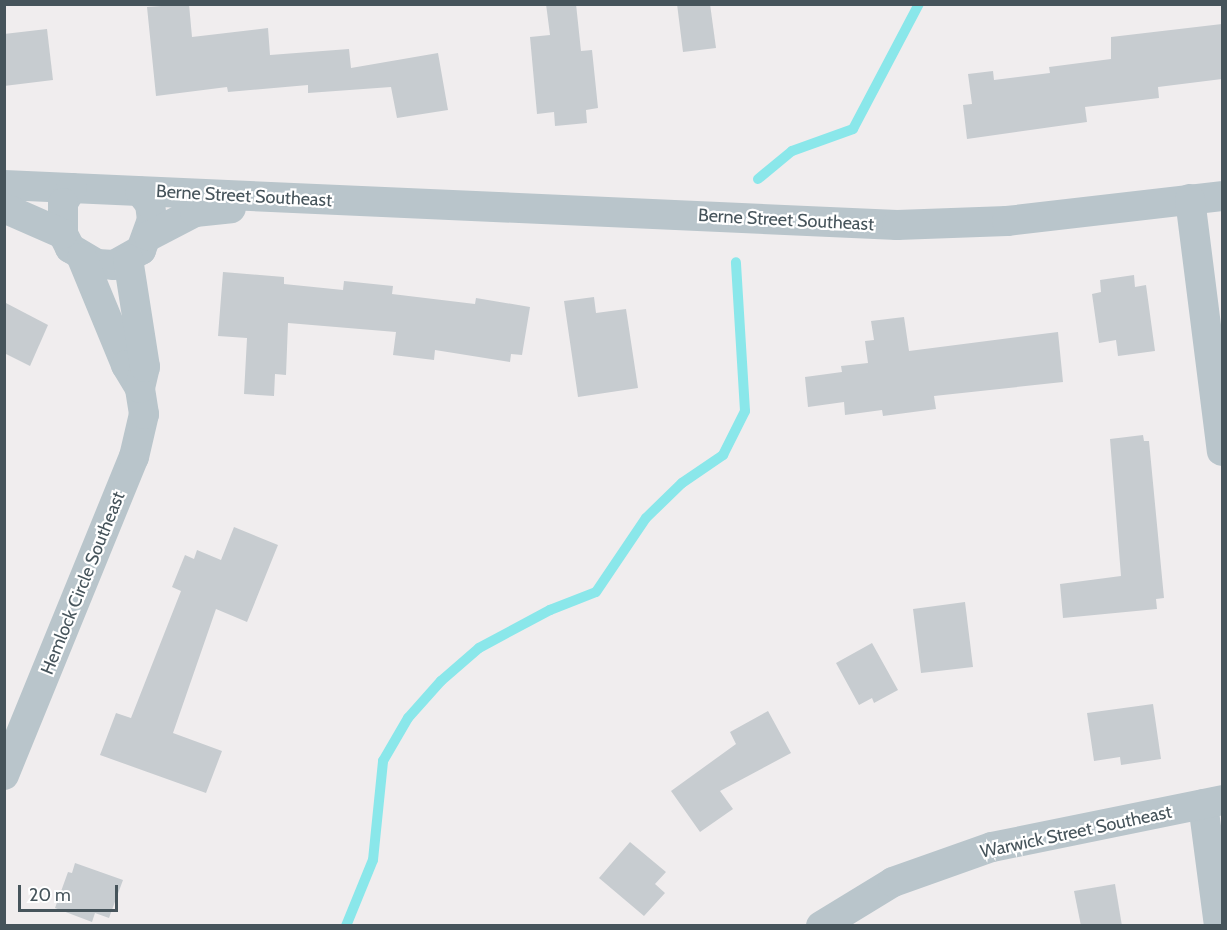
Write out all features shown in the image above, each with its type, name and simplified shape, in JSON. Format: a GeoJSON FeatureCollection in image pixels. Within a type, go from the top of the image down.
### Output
{"type":"FeatureCollection","features":[{"type":"Feature","properties":{"kind":"street","name":"Berne Street Southeast"},"geometry":{"type":"LineString","coordinates":[[4,185],[897,225],[1006,221],[1222,196]]}},
{"type":"Feature","properties":{"kind":"street"},"geometry":{"type":"LineString","coordinates":[[63,234],[63,203],[72,188]]}},
{"type":"Feature","properties":{"kind":"street","name":"Berne Street Southeast"},"geometry":{"type":"LineString","coordinates":[[128,260],[141,250],[149,236],[150,204],[140,191]]}},
{"type":"Feature","properties":{"kind":"street"},"geometry":{"type":"LineString","coordinates":[[1190,200],[1222,451]]}},
{"type":"Feature","properties":{"kind":"street","name":"Berne Street Southeast"},"geometry":{"type":"LineString","coordinates":[[149,236],[195,212],[273,203],[348,201]]}},
{"type":"Feature","properties":{"kind":"street"},"geometry":{"type":"LineString","coordinates":[[4,208],[63,234],[82,258],[97,264],[128,260]]}},
{"type":"Feature","properties":{"kind":"street","name":"Hemlock Circle Southeast"},"geometry":{"type":"LineString","coordinates":[[82,258],[126,365],[140,388]]}},
{"type":"Feature","properties":{"kind":"street","name":"Hemlock Circle Southeast"},"geometry":{"type":"LineString","coordinates":[[4,775],[134,457],[144,414],[140,388],[145,367],[142,331],[128,260]]}},
{"type":"Feature","properties":{"kind":"street"},"geometry":{"type":"LineString","coordinates":[[1213,802],[1219,926]]}},
{"type":"Feature","properties":{"kind":"street","name":"Warwick Street Southeast"},"geometry":{"type":"LineString","coordinates":[[821,926],[893,882],[992,847],[1213,802]]}},
{"type":"Feature","properties":{"kind":"building"},"geometry":{"type":"Polygon","coordinates":[[[189,4],[192,37],[268,28],[270,55],[349,49],[351,68],[438,53],[448,110],[397,118],[391,87],[308,93],[308,85],[228,92],[227,87],[156,96],[147,7],[189,4]]]}},
{"type":"Feature","properties":{"kind":"building"},"geometry":{"type":"Polygon","coordinates":[[[546,4],[576,4],[581,51],[592,50],[598,108],[586,110],[587,123],[555,126],[554,112],[537,114],[530,37],[550,35],[546,4]]]}},
{"type":"Feature","properties":{"kind":"building"},"geometry":{"type":"Polygon","coordinates":[[[677,4],[710,4],[716,48],[683,52],[677,4]]]}},
{"type":"Feature","properties":{"kind":"building"},"geometry":{"type":"Polygon","coordinates":[[[1222,24],[1222,79],[1158,87],[1159,98],[1085,107],[1087,122],[967,139],[963,105],[972,104],[968,74],[993,71],[994,80],[1050,73],[1049,67],[1111,59],[1111,37],[1222,24]]]}},
{"type":"Feature","properties":{"kind":"building"},"geometry":{"type":"Polygon","coordinates":[[[47,29],[53,80],[4,86],[4,34],[47,29]]]}},
{"type":"Feature","properties":{"kind":"building"},"geometry":{"type":"Polygon","coordinates":[[[223,272],[284,277],[284,284],[343,290],[344,281],[393,286],[392,294],[475,304],[476,298],[530,307],[522,355],[511,354],[510,362],[435,350],[434,360],[393,355],[396,332],[288,323],[286,375],[275,374],[274,396],[244,394],[247,338],[218,336],[223,272]]]}},
{"type":"Feature","properties":{"kind":"building"},"geometry":{"type":"Polygon","coordinates":[[[1134,275],[1135,287],[1146,285],[1155,351],[1118,356],[1116,340],[1099,343],[1092,294],[1101,292],[1100,280],[1134,275]]]}},
{"type":"Feature","properties":{"kind":"building"},"geometry":{"type":"Polygon","coordinates":[[[594,297],[596,313],[626,309],[638,388],[578,397],[564,301],[594,297]]]}},
{"type":"Feature","properties":{"kind":"building"},"geometry":{"type":"Polygon","coordinates":[[[4,302],[48,325],[30,366],[4,353],[4,302]]]}},
{"type":"Feature","properties":{"kind":"building"},"geometry":{"type":"Polygon","coordinates":[[[904,317],[909,351],[1058,332],[1063,382],[934,396],[936,409],[883,416],[882,410],[845,415],[844,402],[808,407],[805,377],[842,372],[841,366],[868,363],[865,341],[874,340],[871,321],[904,317]]]}},
{"type":"Feature","properties":{"kind":"building"},"geometry":{"type":"Polygon","coordinates":[[[1143,435],[1144,441],[1149,441],[1164,598],[1156,599],[1157,609],[1063,618],[1060,584],[1121,576],[1110,439],[1143,435]]]}},
{"type":"Feature","properties":{"kind":"building"},"geometry":{"type":"Polygon","coordinates":[[[234,527],[278,545],[247,622],[216,609],[173,733],[222,751],[206,793],[100,755],[116,713],[131,718],[181,591],[172,587],[185,555],[194,559],[197,550],[221,560],[234,527]]]}},
{"type":"Feature","properties":{"kind":"building"},"geometry":{"type":"Polygon","coordinates":[[[965,602],[973,667],[921,673],[913,609],[965,602]]]}},
{"type":"Feature","properties":{"kind":"building"},"geometry":{"type":"Polygon","coordinates":[[[872,643],[898,690],[874,703],[872,698],[859,705],[836,663],[872,643]]]}},
{"type":"Feature","properties":{"kind":"building"},"geometry":{"type":"Polygon","coordinates":[[[1153,704],[1161,759],[1121,765],[1120,757],[1094,761],[1087,713],[1153,704]]]}},
{"type":"Feature","properties":{"kind":"building"},"geometry":{"type":"Polygon","coordinates":[[[768,711],[791,753],[720,791],[733,809],[700,832],[671,791],[736,744],[730,732],[768,711]]]}},
{"type":"Feature","properties":{"kind":"building"},"geometry":{"type":"Polygon","coordinates":[[[630,842],[666,872],[655,884],[665,893],[644,916],[599,878],[630,842]]]}},
{"type":"Feature","properties":{"kind":"building"},"geometry":{"type":"Polygon","coordinates":[[[75,863],[123,880],[109,918],[95,913],[92,922],[55,908],[68,872],[72,873],[75,863]]]}},
{"type":"Feature","properties":{"kind":"building"},"geometry":{"type":"Polygon","coordinates":[[[1115,884],[1122,926],[1081,926],[1074,891],[1115,884]]]}},
{"type":"Feature","properties":{"kind":"waterway"},"geometry":{"type":"LineString","coordinates":[[758,179],[792,151],[853,129],[919,4]]}},
{"type":"Feature","properties":{"kind":"waterway"},"geometry":{"type":"LineString","coordinates":[[346,926],[373,860],[383,761],[408,718],[441,681],[479,648],[550,610],[596,592],[646,518],[682,483],[723,455],[745,411],[736,262]]}}]}
